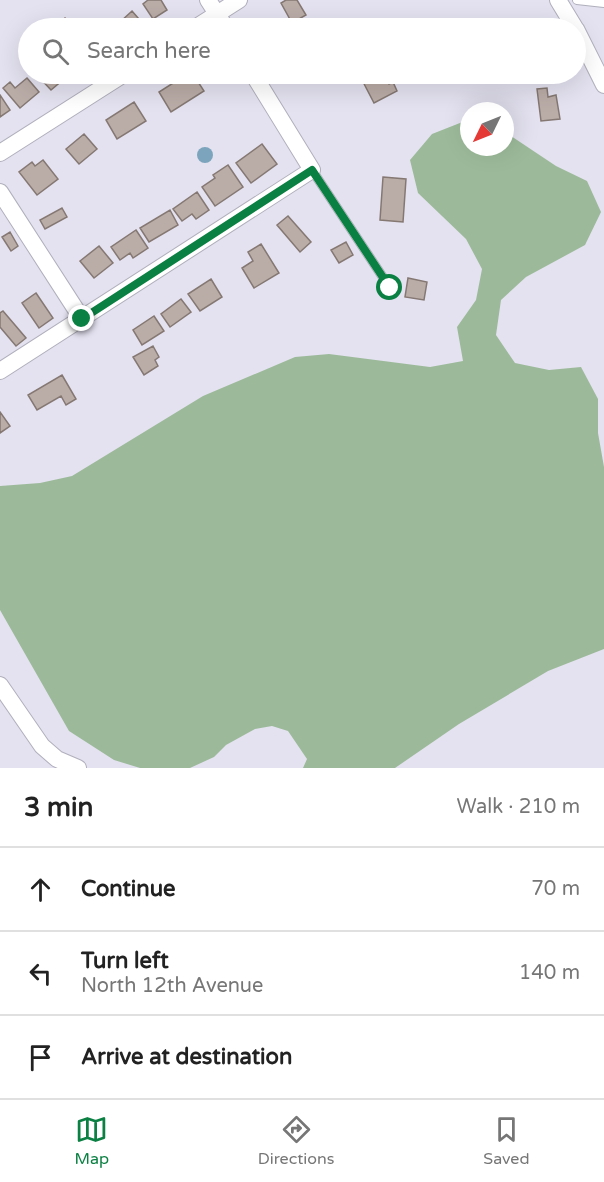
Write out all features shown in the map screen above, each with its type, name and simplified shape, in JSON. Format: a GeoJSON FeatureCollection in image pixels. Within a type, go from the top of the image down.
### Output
{"type":"FeatureCollection","features":[{"type":"Feature","properties":{"kind":"street"},"geometry":{"type":"LineString","coordinates":[[217,14],[239,0]]}},
{"type":"Feature","properties":{"kind":"street"},"geometry":{"type":"LineString","coordinates":[[558,0],[569,18]]}},
{"type":"Feature","properties":{"kind":"street"},"geometry":{"type":"LineString","coordinates":[[586,51],[604,86]]}},
{"type":"Feature","properties":{"kind":"street"},"geometry":{"type":"LineString","coordinates":[[0,153],[108,84]]}},
{"type":"Feature","properties":{"kind":"street"},"geometry":{"type":"LineString","coordinates":[[0,371],[312,170],[259,84]]}},
{"type":"Feature","properties":{"kind":"street"},"geometry":{"type":"LineString","coordinates":[[0,192],[82,319]]}},
{"type":"Feature","properties":{"kind":"street"},"geometry":{"type":"LineString","coordinates":[[0,685],[42,747],[57,759],[78,768]]}},
{"type":"Feature","properties":{"kind":"lane"},"geometry":{"type":"LineString","coordinates":[[577,0],[604,3]]}},
{"type":"Feature","properties":{"kind":"lane"},"geometry":{"type":"LineString","coordinates":[[312,170],[390,288]]}},
{"type":"Feature","properties":{"kind":"green space"},"geometry":{"type":"Polygon","coordinates":[[[460,123],[460,156],[514,156],[514,138],[556,166],[587,181],[601,212],[585,245],[526,277],[501,300],[496,335],[515,363],[549,370],[581,367],[598,399],[598,433],[604,467],[604,649],[548,671],[459,724],[395,768],[303,768],[307,759],[288,731],[272,726],[255,729],[226,745],[214,757],[190,768],[140,768],[114,760],[69,731],[0,610],[0,486],[40,483],[72,476],[203,396],[295,357],[329,354],[430,367],[463,361],[457,327],[476,300],[482,269],[466,239],[418,193],[410,160],[432,134],[460,123]]]}},
{"type":"Feature","properties":{"kind":"water"},"geometry":{"type":"Polygon","coordinates":[[[202,147],[208,147],[213,155],[211,161],[202,163],[197,158],[197,152],[202,147]]]}},
{"type":"Feature","properties":{"kind":"building"},"geometry":{"type":"Polygon","coordinates":[[[148,0],[161,0],[167,10],[152,18],[143,4],[148,0]]]}},
{"type":"Feature","properties":{"kind":"building"},"geometry":{"type":"Polygon","coordinates":[[[286,0],[297,0],[306,15],[301,18],[289,18],[281,3],[286,0]]]}},
{"type":"Feature","properties":{"kind":"building"},"geometry":{"type":"Polygon","coordinates":[[[132,11],[138,18],[124,18],[132,11]]]}},
{"type":"Feature","properties":{"kind":"building"},"geometry":{"type":"Polygon","coordinates":[[[10,82],[15,88],[20,84],[32,84],[39,92],[20,108],[3,88],[10,82]]]}},
{"type":"Feature","properties":{"kind":"building"},"geometry":{"type":"Polygon","coordinates":[[[45,84],[58,84],[51,90],[45,84]]]}},
{"type":"Feature","properties":{"kind":"building"},"geometry":{"type":"Polygon","coordinates":[[[172,84],[199,84],[204,91],[171,112],[159,92],[172,84]]]}},
{"type":"Feature","properties":{"kind":"building"},"geometry":{"type":"Polygon","coordinates":[[[364,84],[394,84],[397,91],[374,103],[364,84]]]}},
{"type":"Feature","properties":{"kind":"building"},"geometry":{"type":"Polygon","coordinates":[[[547,88],[548,97],[556,95],[560,119],[541,121],[537,89],[547,88]]]}},
{"type":"Feature","properties":{"kind":"building"},"geometry":{"type":"Polygon","coordinates":[[[0,95],[10,110],[0,117],[0,95]]]}},
{"type":"Feature","properties":{"kind":"building"},"geometry":{"type":"Polygon","coordinates":[[[134,102],[146,121],[117,139],[106,120],[134,102]]]}},
{"type":"Feature","properties":{"kind":"building"},"geometry":{"type":"Polygon","coordinates":[[[84,134],[97,149],[79,164],[66,149],[84,134]]]}},
{"type":"Feature","properties":{"kind":"building"},"geometry":{"type":"Polygon","coordinates":[[[262,144],[277,164],[251,183],[236,163],[262,144]]]}},
{"type":"Feature","properties":{"kind":"building"},"geometry":{"type":"Polygon","coordinates":[[[43,160],[58,179],[37,195],[19,172],[32,162],[35,166],[43,160]]]}},
{"type":"Feature","properties":{"kind":"building"},"geometry":{"type":"Polygon","coordinates":[[[228,165],[243,187],[215,206],[202,187],[215,178],[213,175],[228,165]]]}},
{"type":"Feature","properties":{"kind":"building"},"geometry":{"type":"Polygon","coordinates":[[[383,177],[406,179],[403,222],[380,220],[383,177]]]}},
{"type":"Feature","properties":{"kind":"building"},"geometry":{"type":"Polygon","coordinates":[[[197,192],[209,210],[196,219],[192,214],[182,221],[173,209],[197,192]]]}},
{"type":"Feature","properties":{"kind":"building"},"geometry":{"type":"Polygon","coordinates":[[[62,208],[67,217],[45,229],[40,220],[62,208]]]}},
{"type":"Feature","properties":{"kind":"building"},"geometry":{"type":"Polygon","coordinates":[[[170,210],[178,225],[149,242],[140,228],[170,210]]]}},
{"type":"Feature","properties":{"kind":"building"},"geometry":{"type":"Polygon","coordinates":[[[288,216],[311,242],[300,252],[277,225],[288,216]]]}},
{"type":"Feature","properties":{"kind":"building"},"geometry":{"type":"Polygon","coordinates":[[[136,230],[148,248],[133,258],[130,253],[120,260],[111,247],[136,230]]]}},
{"type":"Feature","properties":{"kind":"building"},"geometry":{"type":"Polygon","coordinates":[[[10,232],[18,246],[11,251],[2,237],[10,232]]]}},
{"type":"Feature","properties":{"kind":"building"},"geometry":{"type":"Polygon","coordinates":[[[346,242],[353,255],[339,263],[331,250],[346,242]]]}},
{"type":"Feature","properties":{"kind":"building"},"geometry":{"type":"Polygon","coordinates":[[[261,244],[279,273],[254,288],[242,268],[253,261],[248,252],[261,244]]]}},
{"type":"Feature","properties":{"kind":"building"},"geometry":{"type":"Polygon","coordinates":[[[99,246],[113,263],[94,278],[80,261],[99,246]]]}},
{"type":"Feature","properties":{"kind":"building"},"geometry":{"type":"Polygon","coordinates":[[[408,278],[427,282],[424,300],[405,297],[408,278]]]}},
{"type":"Feature","properties":{"kind":"building"},"geometry":{"type":"Polygon","coordinates":[[[211,279],[222,297],[200,311],[188,294],[211,279]]]}},
{"type":"Feature","properties":{"kind":"building"},"geometry":{"type":"Polygon","coordinates":[[[36,293],[53,318],[39,328],[22,303],[36,293]]]}},
{"type":"Feature","properties":{"kind":"building"},"geometry":{"type":"Polygon","coordinates":[[[181,299],[191,312],[170,327],[161,314],[181,299]]]}},
{"type":"Feature","properties":{"kind":"building"},"geometry":{"type":"Polygon","coordinates":[[[3,311],[26,338],[16,346],[0,327],[0,313],[3,311]]]}},
{"type":"Feature","properties":{"kind":"building"},"geometry":{"type":"Polygon","coordinates":[[[154,316],[164,331],[142,345],[133,330],[154,316]]]}},
{"type":"Feature","properties":{"kind":"building"},"geometry":{"type":"Polygon","coordinates":[[[153,346],[159,357],[155,360],[158,366],[144,375],[133,357],[153,346]]]}},
{"type":"Feature","properties":{"kind":"building"},"geometry":{"type":"Polygon","coordinates":[[[62,375],[76,399],[66,405],[61,396],[37,410],[28,395],[62,375]]]}},
{"type":"Feature","properties":{"kind":"building"},"geometry":{"type":"Polygon","coordinates":[[[0,412],[10,426],[0,433],[0,412]]]}},
{"type":"Feature","properties":{"kind":"route"},"geometry":{"type":"LineString","coordinates":[[82,319],[312,170],[390,288]]}}]}
